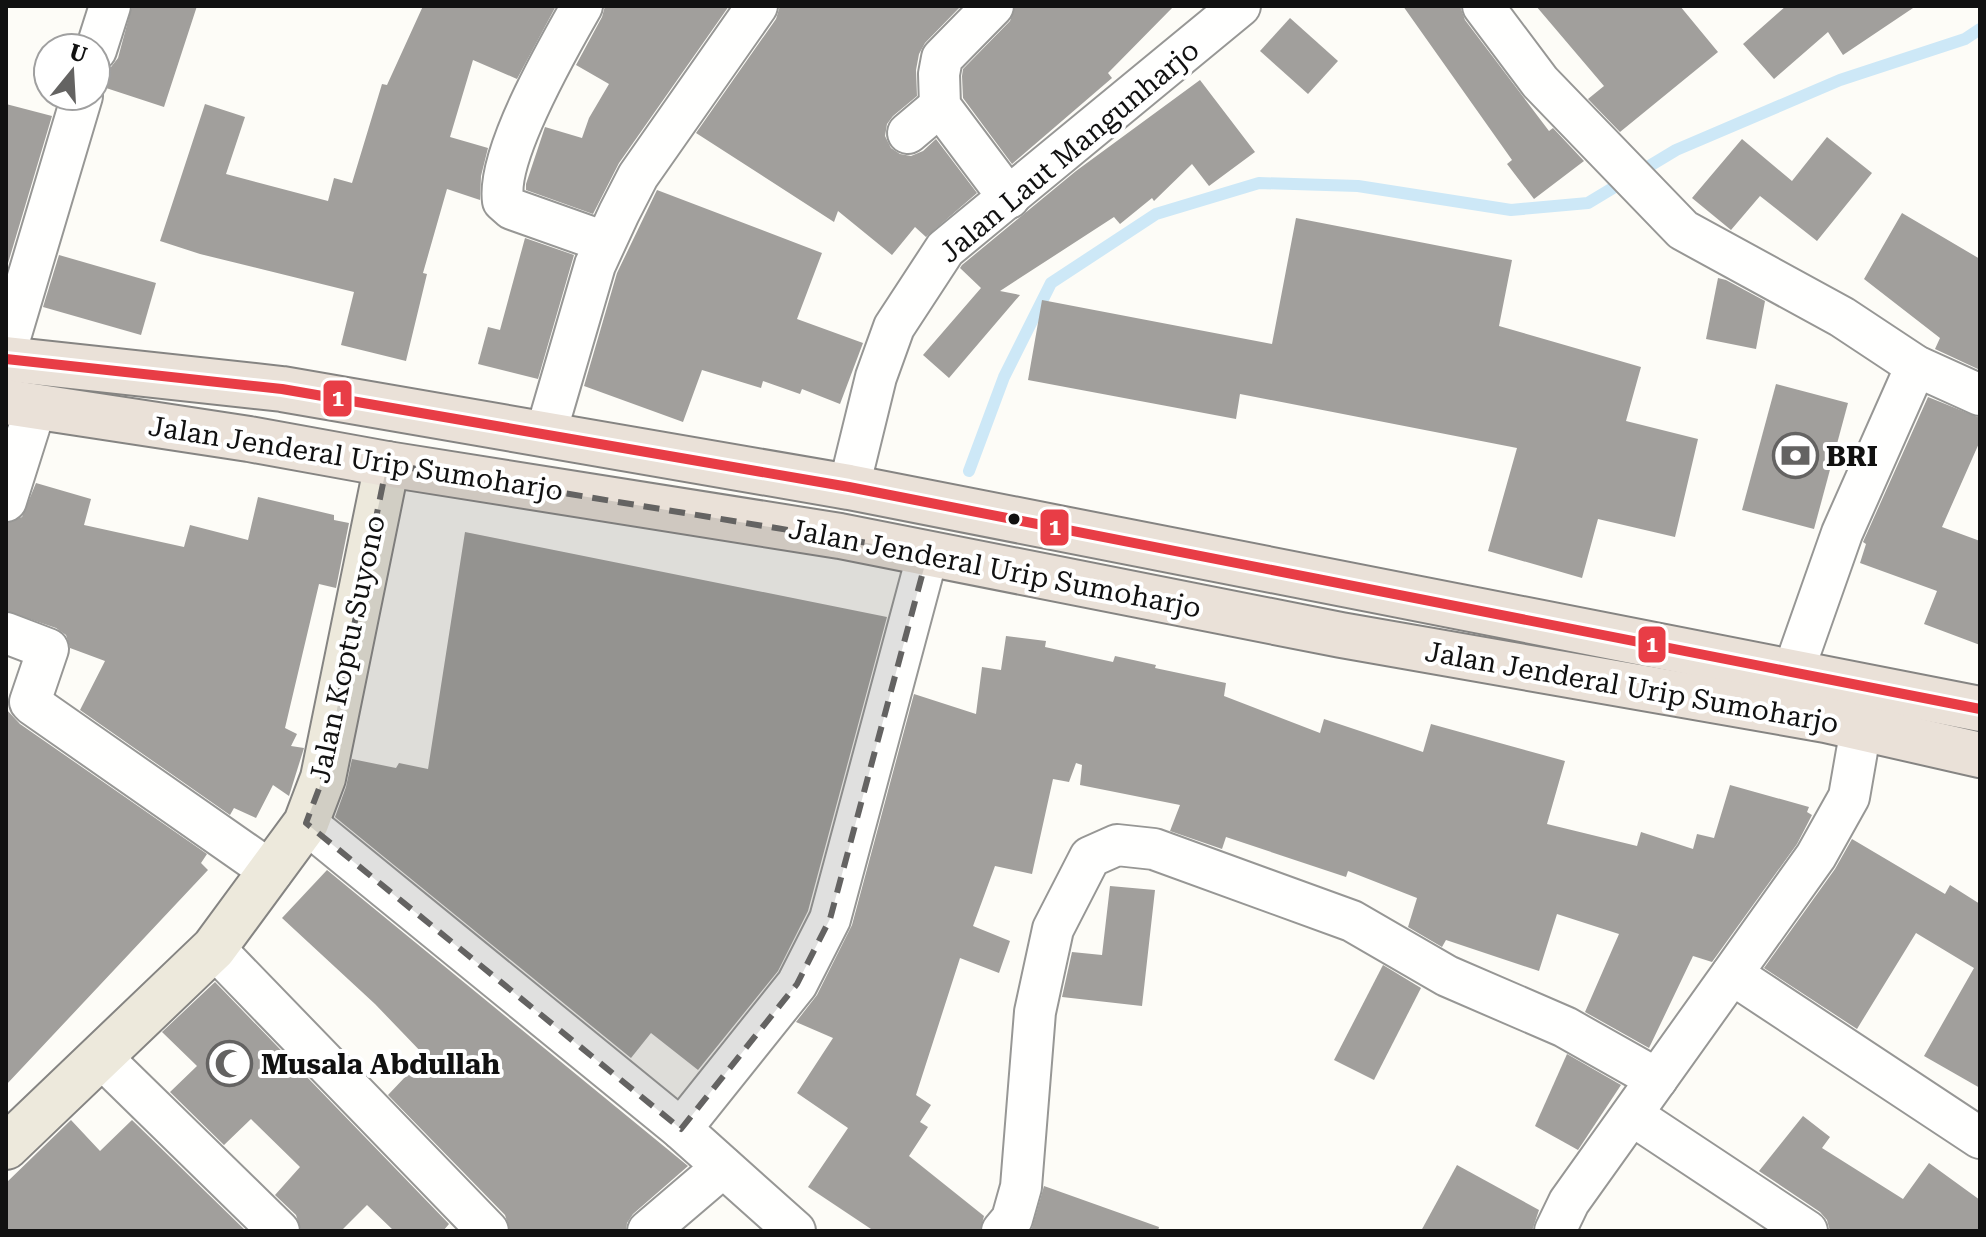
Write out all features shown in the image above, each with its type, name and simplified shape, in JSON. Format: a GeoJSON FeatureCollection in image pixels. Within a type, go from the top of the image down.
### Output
{"type":"FeatureCollection","features":[{"type":"Feature","properties":{"kind":"highway"},"geometry":{"type":"LineString","coordinates":[[6,359],[282,389],[849,487],[1980,709]]}},
{"type":"Feature","properties":{"kind":"highway","name":"Jalan Jenderal Urip Sumoharjo"},"geometry":{"type":"LineString","coordinates":[[21,404],[840,536],[1341,635],[1861,728],[1980,755]]}},
{"type":"Feature","properties":{"kind":"main road","name":"Jalan Koptu Suyono"},"geometry":{"type":"LineString","coordinates":[[6,1147],[214,948],[306,823],[323,778],[387,464]]}},
{"type":"Feature","properties":{"kind":"street"},"geometry":{"type":"LineString","coordinates":[[102,32],[110,6]]}},
{"type":"Feature","properties":{"kind":"street"},"geometry":{"type":"LineString","coordinates":[[582,6],[542,79],[515,141],[501,190],[503,201],[512,209],[605,242]]}},
{"type":"Feature","properties":{"kind":"street"},"geometry":{"type":"LineString","coordinates":[[545,436],[595,265],[605,242],[638,176],[757,6]]}},
{"type":"Feature","properties":{"kind":"street"},"geometry":{"type":"LineString","coordinates":[[993,6],[942,58],[940,106],[1009,198]]}},
{"type":"Feature","properties":{"kind":"street","name":"Jalan Laut Mangunharjo"},"geometry":{"type":"LineString","coordinates":[[849,487],[876,377],[894,327],[945,249],[1240,6]]}},
{"type":"Feature","properties":{"kind":"street"},"geometry":{"type":"LineString","coordinates":[[1483,6],[1540,82],[1683,230],[1842,317],[1916,366],[1980,395]]}},
{"type":"Feature","properties":{"kind":"street"},"geometry":{"type":"LineString","coordinates":[[908,133],[940,106]]}},
{"type":"Feature","properties":{"kind":"street"},"geometry":{"type":"LineString","coordinates":[[6,351],[77,112]]}},
{"type":"Feature","properties":{"kind":"street"},"geometry":{"type":"LineString","coordinates":[[1793,672],[1842,533],[1916,366]]}},
{"type":"Feature","properties":{"kind":"street"},"geometry":{"type":"LineString","coordinates":[[6,501],[21,404]]}},
{"type":"Feature","properties":{"kind":"street"},"geometry":{"type":"LineString","coordinates":[[681,1129],[797,984],[830,919],[928,553]]}},
{"type":"Feature","properties":{"kind":"street"},"geometry":{"type":"LineString","coordinates":[[6,633],[48,649],[30,702],[33,705],[272,872]]}},
{"type":"Feature","properties":{"kind":"street"},"geometry":{"type":"LineString","coordinates":[[1555,1231],[1569,1202],[1816,856],[1849,797],[1861,728]]}},
{"type":"Feature","properties":{"kind":"street"},"geometry":{"type":"LineString","coordinates":[[306,823],[681,1129],[795,1231]]}},
{"type":"Feature","properties":{"kind":"street"},"geometry":{"type":"LineString","coordinates":[[1002,1231],[1012,1219],[1021,1187],[1035,1012],[1053,929],[1090,857],[1117,845],[1154,849],[1352,921],[1447,976],[1565,1027],[1657,1079]]}},
{"type":"Feature","properties":{"kind":"street"},"geometry":{"type":"LineString","coordinates":[[214,948],[488,1231]]}},
{"type":"Feature","properties":{"kind":"street"},"geometry":{"type":"LineString","coordinates":[[1732,974],[1980,1138]]}},
{"type":"Feature","properties":{"kind":"street"},"geometry":{"type":"LineString","coordinates":[[100,1056],[279,1231]]}},
{"type":"Feature","properties":{"kind":"street"},"geometry":{"type":"LineString","coordinates":[[1632,1115],[1807,1231]]}},
{"type":"Feature","properties":{"kind":"street"},"geometry":{"type":"LineString","coordinates":[[648,1231],[723,1167]]}},
{"type":"Feature","properties":{"kind":"highlighted area"},"geometry":{"type":"Polygon","coordinates":[[[387,464],[928,553],[830,919],[797,984],[681,1129],[306,823],[323,778],[387,464]]]}},
{"type":"Feature","properties":{"kind":"building"},"geometry":{"type":"Polygon","coordinates":[[[132,6],[197,6],[164,107],[112,90],[112,66],[118,58],[132,6]]]}},
{"type":"Feature","properties":{"kind":"building"},"geometry":{"type":"Polygon","coordinates":[[[423,6],[556,6],[517,79],[473,60],[450,137],[488,148],[481,176],[480,200],[447,189],[423,273],[427,274],[406,361],[341,345],[354,292],[200,254],[160,241],[205,104],[245,117],[226,174],[328,201],[334,178],[352,183],[382,84],[387,85],[423,6]]]}},
{"type":"Feature","properties":{"kind":"building"},"geometry":{"type":"Polygon","coordinates":[[[605,6],[729,6],[619,163],[593,214],[526,190],[526,184],[545,127],[582,138],[589,118],[609,84],[576,65],[605,6]]]}},
{"type":"Feature","properties":{"kind":"building"},"geometry":{"type":"Polygon","coordinates":[[[780,6],[961,6],[925,43],[916,70],[917,96],[893,116],[887,124],[885,136],[891,148],[911,156],[923,151],[936,139],[977,193],[926,237],[915,227],[892,255],[838,211],[834,222],[696,133],[776,19],[780,6]]]}},
{"type":"Feature","properties":{"kind":"building"},"geometry":{"type":"Polygon","coordinates":[[[1015,6],[1174,6],[1108,73],[1112,78],[1012,164],[963,98],[962,76],[963,69],[1010,21],[1015,6]]]}},
{"type":"Feature","properties":{"kind":"building"},"geometry":{"type":"Polygon","coordinates":[[[1403,6],[1460,6],[1465,20],[1549,131],[1553,128],[1584,161],[1534,199],[1507,164],[1512,160],[1403,6]]]}},
{"type":"Feature","properties":{"kind":"building"},"geometry":{"type":"Polygon","coordinates":[[[1536,6],[1680,6],[1718,52],[1620,132],[1588,99],[1604,86],[1536,6]]]}},
{"type":"Feature","properties":{"kind":"building"},"geometry":{"type":"Polygon","coordinates":[[[1786,6],[1916,6],[1843,55],[1828,32],[1774,79],[1743,44],[1786,6]]]}},
{"type":"Feature","properties":{"kind":"building"},"geometry":{"type":"Polygon","coordinates":[[[1290,18],[1338,61],[1308,94],[1260,51],[1290,18]]]}},
{"type":"Feature","properties":{"kind":"building"},"geometry":{"type":"Polygon","coordinates":[[[1200,80],[1255,152],[1209,186],[1192,164],[1154,201],[1152,198],[1120,224],[1114,217],[1000,291],[1020,295],[949,378],[923,355],[981,288],[960,268],[962,265],[1076,171],[1200,80]]]}},
{"type":"Feature","properties":{"kind":"building"},"geometry":{"type":"Polygon","coordinates":[[[6,104],[52,116],[6,270],[6,104]]]}},
{"type":"Feature","properties":{"kind":"building"},"geometry":{"type":"Polygon","coordinates":[[[1827,137],[1872,173],[1817,241],[1760,196],[1731,230],[1692,198],[1742,139],[1792,181],[1827,137]]]}},
{"type":"Feature","properties":{"kind":"building"},"geometry":{"type":"Polygon","coordinates":[[[657,190],[822,253],[797,319],[863,343],[840,404],[802,389],[800,394],[763,381],[761,388],[702,370],[683,422],[584,386],[617,273],[657,190]]]}},
{"type":"Feature","properties":{"kind":"building"},"geometry":{"type":"Polygon","coordinates":[[[1902,213],[1980,259],[1980,370],[1935,349],[1940,338],[1864,279],[1902,213]]]}},
{"type":"Feature","properties":{"kind":"building"},"geometry":{"type":"Polygon","coordinates":[[[1296,218],[1512,260],[1499,326],[1641,367],[1626,421],[1698,439],[1675,537],[1598,519],[1582,578],[1488,551],[1517,448],[1240,394],[1236,419],[1028,380],[1042,300],[1272,344],[1296,218]]]}},
{"type":"Feature","properties":{"kind":"building"},"geometry":{"type":"Polygon","coordinates":[[[525,238],[574,255],[538,379],[478,364],[488,327],[500,330],[525,238]]]}},
{"type":"Feature","properties":{"kind":"building"},"geometry":{"type":"Polygon","coordinates":[[[59,255],[156,283],[141,335],[43,307],[59,255]]]}},
{"type":"Feature","properties":{"kind":"building"},"geometry":{"type":"Polygon","coordinates":[[[1718,278],[1765,301],[1756,349],[1706,339],[1718,278]]]}},
{"type":"Feature","properties":{"kind":"building","name":"BRI"},"geometry":{"type":"Polygon","coordinates":[[[1776,384],[1848,403],[1814,529],[1742,510],[1776,384]]]}},
{"type":"Feature","properties":{"kind":"building"},"geometry":{"type":"Polygon","coordinates":[[[1928,397],[1980,418],[1980,441],[1942,527],[1980,541],[1980,645],[1924,624],[1937,591],[1860,563],[1866,544],[1863,542],[1928,397]]]}},
{"type":"Feature","properties":{"kind":"building"},"geometry":{"type":"Polygon","coordinates":[[[36,483],[91,499],[84,525],[184,547],[190,525],[248,540],[258,497],[334,515],[334,520],[349,523],[336,588],[319,584],[285,728],[297,734],[291,746],[304,748],[289,796],[273,785],[256,818],[234,808],[230,815],[80,710],[105,661],[70,648],[66,635],[56,628],[6,611],[6,523],[22,517],[36,483]]]}},
{"type":"Feature","properties":{"kind":"building"},"geometry":{"type":"Polygon","coordinates":[[[465,532],[887,617],[808,911],[778,971],[698,1070],[651,1033],[631,1058],[335,817],[352,759],[396,768],[399,763],[428,769],[465,532]]]}},
{"type":"Feature","properties":{"kind":"building"},"geometry":{"type":"Polygon","coordinates":[[[1006,636],[1046,641],[1045,647],[1113,662],[1115,656],[1226,683],[1224,696],[1320,733],[1324,719],[1423,752],[1431,724],[1565,761],[1547,824],[1637,846],[1641,832],[1693,849],[1697,834],[1714,838],[1730,785],[1809,807],[1807,812],[1812,815],[1797,844],[1712,962],[1693,956],[1649,1048],[1585,1012],[1619,934],[1557,914],[1539,971],[1446,940],[1442,947],[1408,927],[1417,898],[1348,871],[1346,877],[1226,837],[1222,849],[1170,831],[1180,805],[1080,785],[1082,765],[1076,763],[1069,782],[1053,779],[1032,874],[995,866],[973,926],[1010,941],[999,973],[960,958],[916,1095],[931,1105],[920,1122],[928,1127],[909,1156],[984,1216],[980,1231],[874,1231],[808,1187],[848,1128],[797,1093],[833,1038],[796,1022],[817,995],[852,925],[914,694],[976,714],[982,667],[1001,670],[1006,636]]]}},
{"type":"Feature","properties":{"kind":"building"},"geometry":{"type":"Polygon","coordinates":[[[6,709],[20,724],[207,854],[201,863],[208,870],[6,1085],[6,709]]]}},
{"type":"Feature","properties":{"kind":"building"},"geometry":{"type":"Polygon","coordinates":[[[1852,839],[1945,894],[1950,885],[1980,904],[1980,1088],[1924,1056],[1974,968],[1916,933],[1857,1029],[1764,968],[1835,869],[1852,839]]]}},
{"type":"Feature","properties":{"kind":"building"},"geometry":{"type":"Polygon","coordinates":[[[327,870],[688,1166],[633,1214],[626,1231],[510,1231],[505,1215],[388,1095],[425,1056],[375,1004],[282,918],[327,870]]]}},
{"type":"Feature","properties":{"kind":"building"},"geometry":{"type":"Polygon","coordinates":[[[1110,886],[1155,890],[1142,1006],[1062,997],[1072,952],[1102,955],[1110,886]]]}},
{"type":"Feature","properties":{"kind":"building"},"geometry":{"type":"Polygon","coordinates":[[[1383,965],[1421,988],[1374,1080],[1334,1060],[1383,965]]]}},
{"type":"Feature","properties":{"kind":"building"},"geometry":{"type":"Polygon","coordinates":[[[215,982],[449,1224],[443,1231],[394,1231],[367,1205],[341,1231],[301,1231],[296,1215],[275,1195],[300,1167],[251,1119],[224,1145],[170,1092],[197,1066],[162,1032],[215,982]]]}},
{"type":"Feature","properties":{"kind":"building"},"geometry":{"type":"Polygon","coordinates":[[[1567,1054],[1621,1085],[1578,1150],[1535,1126],[1567,1054]]]}},
{"type":"Feature","properties":{"kind":"building"},"geometry":{"type":"Polygon","coordinates":[[[1803,1116],[1830,1137],[1822,1148],[1903,1199],[1929,1163],[1980,1200],[1980,1231],[1830,1231],[1827,1220],[1820,1212],[1759,1171],[1803,1116]]]}},
{"type":"Feature","properties":{"kind":"building"},"geometry":{"type":"Polygon","coordinates":[[[71,1120],[100,1151],[132,1120],[246,1231],[6,1231],[6,1183],[71,1120]]]}},
{"type":"Feature","properties":{"kind":"building"},"geometry":{"type":"Polygon","coordinates":[[[1457,1165],[1539,1210],[1532,1231],[1421,1231],[1457,1165]]]}},
{"type":"Feature","properties":{"kind":"building"},"geometry":{"type":"Polygon","coordinates":[[[1044,1186],[1159,1227],[1158,1231],[1031,1231],[1044,1186]]]}},
{"type":"Feature","properties":{"kind":"waterway"},"geometry":{"type":"LineString","coordinates":[[969,471],[1004,377],[1051,283],[1156,214],[1259,183],[1358,186],[1511,210],[1588,203],[1676,150],[1840,80],[1965,39],[1980,29]]}},
{"type":"Feature","properties":{"kind":"transit line","name":"1"},"geometry":{"type":"LineString","coordinates":[[6,359],[282,389],[849,487],[1980,709]]}},
{"type":"Feature","properties":{"kind":"place","name":"BRI"},"geometry":{"type":"Point","coordinates":[1795,456]}},
{"type":"Feature","properties":{"kind":"place","name":"Musala Abdullah"},"geometry":{"type":"Point","coordinates":[230,1064]}}]}
